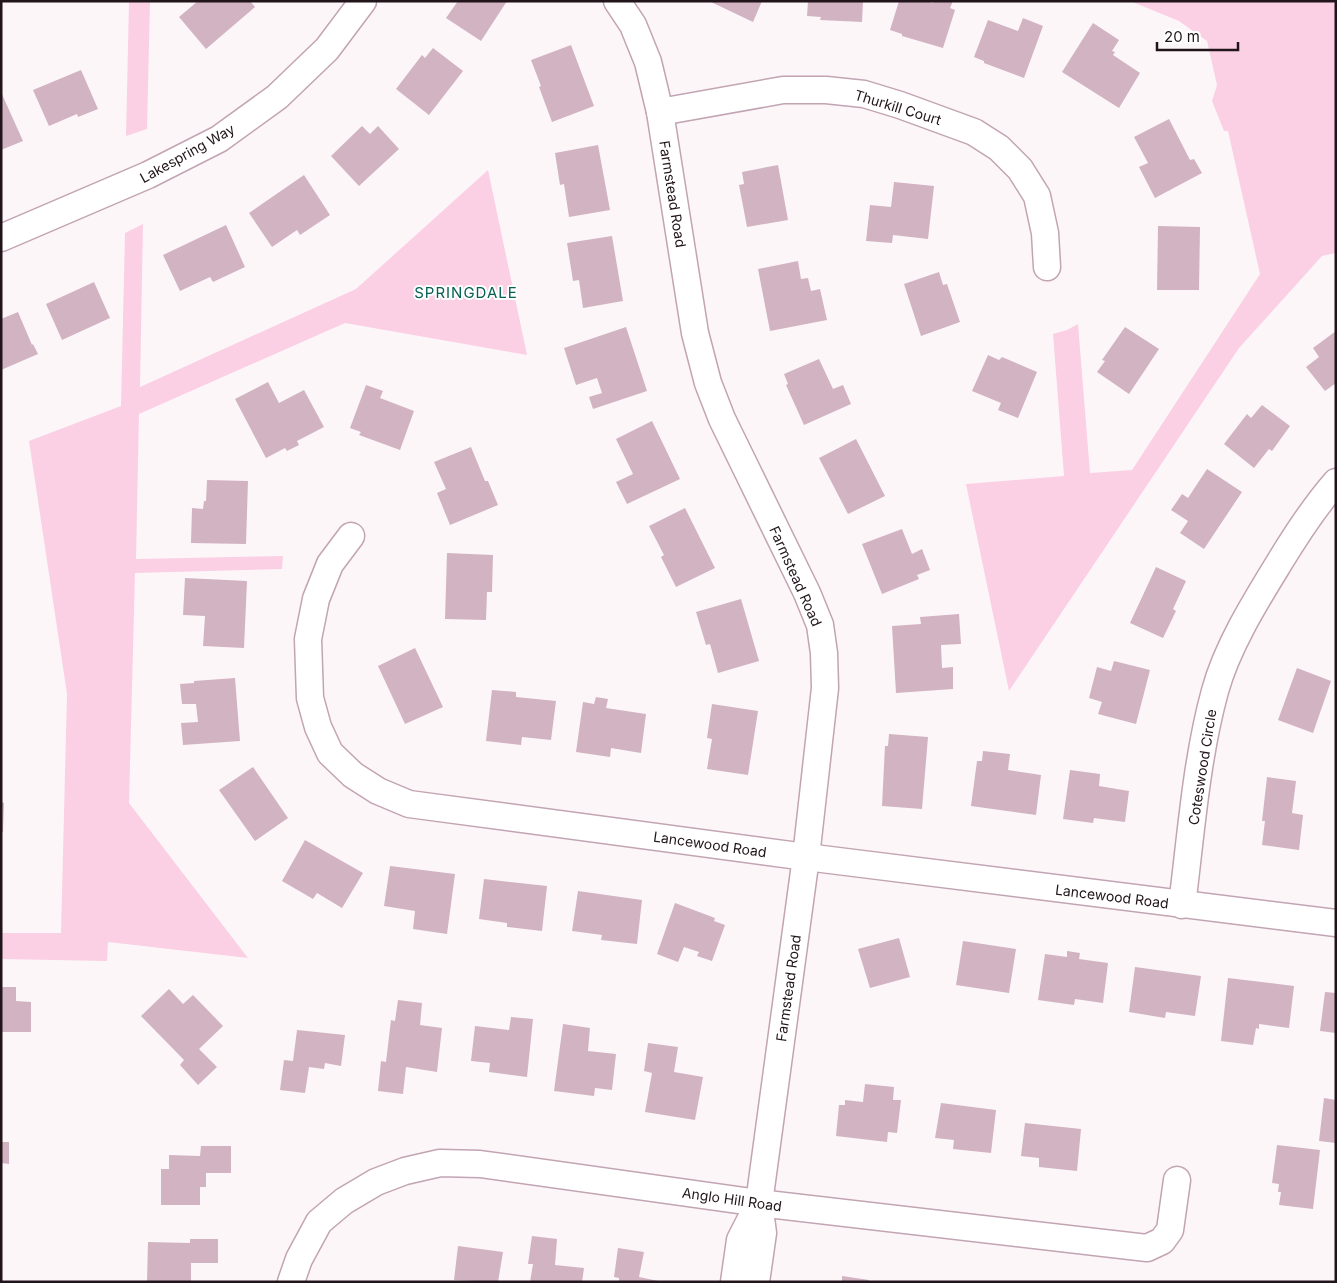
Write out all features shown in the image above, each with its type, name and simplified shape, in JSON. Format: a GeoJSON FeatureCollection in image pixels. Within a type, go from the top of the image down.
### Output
{"type":"FeatureCollection","features":[{"type":"Feature","properties":{"kind":"street","name":"Lakespring Way"},"geometry":{"type":"LineString","coordinates":[[1,238],[148,176],[219,139],[277,97],[327,49],[363,1]]}},
{"type":"Feature","properties":{"kind":"street","name":"Farmstead Road"},"geometry":{"type":"LineString","coordinates":[[617,1],[633,25],[648,62],[660,112],[695,333],[708,382],[722,419],[807,593],[820,625],[824,653],[825,688],[806,857],[759,1203],[763,1233],[756,1282]]}},
{"type":"Feature","properties":{"kind":"street","name":"Thurkill Court"},"geometry":{"type":"LineString","coordinates":[[660,112],[782,90],[826,90],[864,94],[974,132],[999,148],[1020,169],[1037,196],[1045,233],[1047,266]]}},
{"type":"Feature","properties":{"kind":"street","name":"Coteswood Circle"},"geometry":{"type":"LineString","coordinates":[[1182,905],[1203,741],[1215,690],[1234,642],[1263,588],[1304,522],[1336,482]]}},
{"type":"Feature","properties":{"kind":"street","name":"Lancewood Road"},"geometry":{"type":"LineString","coordinates":[[352,536],[330,564],[316,599],[308,639],[310,698],[318,726],[330,753],[353,775],[378,791],[409,804],[806,857],[1336,923]]}},
{"type":"Feature","properties":{"kind":"street","name":"Anglo Hill Road"},"geometry":{"type":"LineString","coordinates":[[291,1282],[298,1259],[319,1222],[344,1201],[376,1182],[405,1171],[440,1163],[480,1164],[759,1203],[1147,1248],[1162,1241],[1170,1230],[1177,1180]]}},
{"type":"Feature","properties":{"kind":"street","name":"Farmstead Road"},"geometry":{"type":"LineString","coordinates":[[734,1282],[740,1240],[759,1203]]}},
{"type":"Feature","properties":{"kind":"shaded area"},"geometry":{"type":"Polygon","coordinates":[[[129,1],[150,1],[147,129],[126,136],[129,1]]]}},
{"type":"Feature","properties":{"kind":"shaded area"},"geometry":{"type":"Polygon","coordinates":[[[1130,1],[1330,1],[1336,4],[1336,253],[1322,256],[1239,348],[1009,691],[966,484],[1064,476],[1053,334],[1078,324],[1090,473],[1132,470],[1260,274],[1228,131],[1224,131],[1212,101],[1217,85],[1207,41],[1179,21],[1130,1]]]}},
{"type":"Feature","properties":{"kind":"shaded area"},"geometry":{"type":"Polygon","coordinates":[[[488,170],[527,355],[345,323],[139,414],[136,559],[283,556],[282,569],[135,573],[129,803],[248,958],[108,942],[107,961],[1,959],[1,933],[61,933],[67,694],[29,441],[121,406],[125,233],[143,224],[140,387],[356,289],[488,170]]]}},
{"type":"Feature","properties":{"kind":"building"},"geometry":{"type":"Polygon","coordinates":[[[198,1],[250,1],[255,7],[206,49],[179,17],[198,1]]]}},
{"type":"Feature","properties":{"kind":"building"},"geometry":{"type":"Polygon","coordinates":[[[458,1],[507,1],[481,41],[446,18],[458,1]]]}},
{"type":"Feature","properties":{"kind":"building"},"geometry":{"type":"Polygon","coordinates":[[[709,1],[762,1],[753,22],[709,1]]]}},
{"type":"Feature","properties":{"kind":"building"},"geometry":{"type":"Polygon","coordinates":[[[808,1],[863,1],[862,22],[820,20],[821,17],[807,16],[808,1]]]}},
{"type":"Feature","properties":{"kind":"building"},"geometry":{"type":"Polygon","coordinates":[[[899,1],[927,1],[933,3],[934,1],[953,1],[950,8],[955,10],[943,48],[902,36],[902,34],[890,30],[899,1]]]}},
{"type":"Feature","properties":{"kind":"building"},"geometry":{"type":"Polygon","coordinates":[[[1023,18],[1043,26],[1024,78],[984,63],[984,61],[974,57],[988,20],[1018,31],[1023,18]]]}},
{"type":"Feature","properties":{"kind":"building"},"geometry":{"type":"Polygon","coordinates":[[[1093,23],[1119,40],[1112,51],[1115,52],[1113,55],[1140,73],[1119,108],[1062,72],[1093,23]]]}},
{"type":"Feature","properties":{"kind":"building"},"geometry":{"type":"Polygon","coordinates":[[[571,45],[594,106],[552,122],[531,60],[571,45]]]}},
{"type":"Feature","properties":{"kind":"building"},"geometry":{"type":"Polygon","coordinates":[[[433,48],[463,71],[429,115],[396,89],[422,55],[425,58],[433,48]]]}},
{"type":"Feature","properties":{"kind":"building"},"geometry":{"type":"Polygon","coordinates":[[[81,70],[98,109],[78,117],[77,114],[49,126],[33,90],[81,70]]]}},
{"type":"Feature","properties":{"kind":"building"},"geometry":{"type":"Polygon","coordinates":[[[1,92],[23,141],[1,150],[1,92]]]}},
{"type":"Feature","properties":{"kind":"building"},"geometry":{"type":"Polygon","coordinates":[[[1169,119],[1190,160],[1194,159],[1202,173],[1155,198],[1139,167],[1148,163],[1134,137],[1169,119]]]}},
{"type":"Feature","properties":{"kind":"building"},"geometry":{"type":"Polygon","coordinates":[[[362,126],[370,134],[378,126],[399,149],[359,186],[331,156],[362,126]]]}},
{"type":"Feature","properties":{"kind":"building"},"geometry":{"type":"Polygon","coordinates":[[[598,145],[610,210],[569,217],[564,184],[560,185],[555,153],[598,145]]]}},
{"type":"Feature","properties":{"kind":"building"},"geometry":{"type":"Polygon","coordinates":[[[778,165],[788,220],[747,227],[739,185],[744,184],[742,172],[778,165]]]}},
{"type":"Feature","properties":{"kind":"building"},"geometry":{"type":"Polygon","coordinates":[[[304,175],[330,215],[300,235],[297,230],[272,247],[249,213],[304,175]]]}},
{"type":"Feature","properties":{"kind":"building"},"geometry":{"type":"Polygon","coordinates":[[[894,182],[934,186],[928,239],[893,235],[892,243],[866,241],[870,205],[891,207],[894,182]]]}},
{"type":"Feature","properties":{"kind":"building"},"geometry":{"type":"Polygon","coordinates":[[[226,225],[245,267],[213,282],[210,277],[180,291],[163,255],[226,225]]]}},
{"type":"Feature","properties":{"kind":"building"},"geometry":{"type":"Polygon","coordinates":[[[1158,226],[1200,227],[1199,290],[1157,290],[1158,226]]]}},
{"type":"Feature","properties":{"kind":"building"},"geometry":{"type":"Polygon","coordinates":[[[612,236],[623,301],[583,308],[579,280],[573,281],[567,243],[612,236]]]}},
{"type":"Feature","properties":{"kind":"building"},"geometry":{"type":"Polygon","coordinates":[[[798,261],[801,279],[808,278],[811,291],[820,289],[827,320],[770,331],[758,269],[798,261]]]}},
{"type":"Feature","properties":{"kind":"building"},"geometry":{"type":"Polygon","coordinates":[[[939,272],[943,285],[947,284],[960,322],[921,336],[904,284],[939,272]]]}},
{"type":"Feature","properties":{"kind":"building"},"geometry":{"type":"Polygon","coordinates":[[[94,282],[110,318],[62,340],[46,304],[94,282]]]}},
{"type":"Feature","properties":{"kind":"building"},"geometry":{"type":"Polygon","coordinates":[[[18,312],[32,345],[38,354],[1,370],[1,319],[18,312]]]}},
{"type":"Feature","properties":{"kind":"building"},"geometry":{"type":"Polygon","coordinates":[[[626,327],[647,391],[593,409],[589,397],[602,393],[597,378],[576,385],[564,348],[626,327]]]}},
{"type":"Feature","properties":{"kind":"building"},"geometry":{"type":"Polygon","coordinates":[[[1125,327],[1159,349],[1129,394],[1097,372],[1105,361],[1102,360],[1125,327]]]}},
{"type":"Feature","properties":{"kind":"building"},"geometry":{"type":"Polygon","coordinates":[[[1336,331],[1336,383],[1325,391],[1306,367],[1319,357],[1313,348],[1336,331]]]}},
{"type":"Feature","properties":{"kind":"building"},"geometry":{"type":"Polygon","coordinates":[[[988,355],[999,360],[1002,357],[1037,372],[1018,418],[998,410],[1001,403],[972,391],[988,355]]]}},
{"type":"Feature","properties":{"kind":"building"},"geometry":{"type":"Polygon","coordinates":[[[819,359],[833,389],[843,385],[851,404],[804,425],[786,385],[788,384],[784,374],[819,359]]]}},
{"type":"Feature","properties":{"kind":"building"},"geometry":{"type":"Polygon","coordinates":[[[268,382],[279,403],[304,390],[324,427],[297,441],[299,445],[287,451],[285,448],[266,458],[235,399],[268,382]]]}},
{"type":"Feature","properties":{"kind":"building"},"geometry":{"type":"Polygon","coordinates":[[[366,385],[383,391],[380,398],[414,411],[400,450],[359,435],[361,432],[350,428],[366,385]]]}},
{"type":"Feature","properties":{"kind":"building"},"geometry":{"type":"Polygon","coordinates":[[[1262,405],[1290,426],[1272,451],[1269,449],[1254,468],[1224,444],[1247,414],[1251,418],[1262,405]]]}},
{"type":"Feature","properties":{"kind":"building"},"geometry":{"type":"Polygon","coordinates":[[[652,421],[680,479],[627,504],[616,482],[633,474],[616,439],[652,421]]]}},
{"type":"Feature","properties":{"kind":"building"},"geometry":{"type":"Polygon","coordinates":[[[856,439],[885,496],[848,514],[819,458],[856,439]]]}},
{"type":"Feature","properties":{"kind":"building"},"geometry":{"type":"Polygon","coordinates":[[[471,447],[485,481],[488,481],[498,505],[450,525],[437,493],[446,489],[434,462],[471,447]]]}},
{"type":"Feature","properties":{"kind":"building"},"geometry":{"type":"Polygon","coordinates":[[[1207,469],[1242,492],[1204,549],[1180,533],[1188,521],[1171,510],[1182,494],[1188,498],[1207,469]]]}},
{"type":"Feature","properties":{"kind":"building"},"geometry":{"type":"Polygon","coordinates":[[[207,480],[248,481],[246,544],[191,543],[192,508],[203,509],[204,501],[206,501],[207,480]]]}},
{"type":"Feature","properties":{"kind":"building"},"geometry":{"type":"Polygon","coordinates":[[[685,508],[715,568],[676,587],[661,557],[664,555],[649,526],[685,508]]]}},
{"type":"Feature","properties":{"kind":"building"},"geometry":{"type":"Polygon","coordinates":[[[902,529],[912,554],[922,549],[930,570],[917,575],[919,579],[882,594],[862,544],[902,529]]]}},
{"type":"Feature","properties":{"kind":"building"},"geometry":{"type":"Polygon","coordinates":[[[447,553],[493,555],[492,592],[487,592],[486,620],[445,619],[447,553]]]}},
{"type":"Feature","properties":{"kind":"building"},"geometry":{"type":"Polygon","coordinates":[[[1156,567],[1186,581],[1173,609],[1176,611],[1163,638],[1130,623],[1156,567]]]}},
{"type":"Feature","properties":{"kind":"building"},"geometry":{"type":"Polygon","coordinates":[[[185,578],[247,581],[244,648],[203,646],[205,616],[183,615],[185,578]]]}},
{"type":"Feature","properties":{"kind":"building"},"geometry":{"type":"Polygon","coordinates":[[[741,599],[759,661],[718,673],[710,644],[706,645],[696,612],[741,599]]]}},
{"type":"Feature","properties":{"kind":"building"},"geometry":{"type":"Polygon","coordinates":[[[959,614],[961,644],[941,645],[942,668],[953,667],[953,689],[896,693],[892,626],[921,624],[920,617],[959,614]]]}},
{"type":"Feature","properties":{"kind":"building"},"geometry":{"type":"Polygon","coordinates":[[[415,648],[443,707],[405,724],[378,666],[415,648]]]}},
{"type":"Feature","properties":{"kind":"building"},"geometry":{"type":"Polygon","coordinates":[[[1114,661],[1150,670],[1136,724],[1098,714],[1102,702],[1089,698],[1097,667],[1111,671],[1114,661]]]}},
{"type":"Feature","properties":{"kind":"building"},"geometry":{"type":"Polygon","coordinates":[[[1297,668],[1331,681],[1313,733],[1278,720],[1297,668]]]}},
{"type":"Feature","properties":{"kind":"building"},"geometry":{"type":"Polygon","coordinates":[[[235,678],[240,741],[183,745],[181,723],[198,722],[196,704],[182,704],[180,684],[235,678]]]}},
{"type":"Feature","properties":{"kind":"building"},"geometry":{"type":"Polygon","coordinates":[[[492,690],[516,692],[516,697],[556,701],[551,740],[522,737],[521,745],[486,741],[492,690]]]}},
{"type":"Feature","properties":{"kind":"building"},"geometry":{"type":"Polygon","coordinates":[[[596,697],[608,699],[606,708],[646,714],[641,753],[611,748],[610,757],[576,752],[583,702],[594,704],[596,697]]]}},
{"type":"Feature","properties":{"kind":"building"},"geometry":{"type":"Polygon","coordinates":[[[712,704],[758,711],[748,775],[707,769],[712,739],[707,738],[712,704]]]}},
{"type":"Feature","properties":{"kind":"building"},"geometry":{"type":"Polygon","coordinates":[[[889,734],[928,737],[922,809],[882,806],[885,746],[888,746],[889,734]]]}},
{"type":"Feature","properties":{"kind":"building"},"geometry":{"type":"Polygon","coordinates":[[[983,751],[1010,754],[1008,770],[1041,775],[1036,815],[971,806],[977,761],[982,761],[983,751]]]}},
{"type":"Feature","properties":{"kind":"building"},"geometry":{"type":"Polygon","coordinates":[[[253,767],[288,818],[255,841],[219,790],[253,767]]]}},
{"type":"Feature","properties":{"kind":"building"},"geometry":{"type":"Polygon","coordinates":[[[1070,770],[1100,774],[1099,786],[1129,791],[1125,822],[1094,818],[1093,823],[1063,819],[1070,770]]]}},
{"type":"Feature","properties":{"kind":"building"},"geometry":{"type":"Polygon","coordinates":[[[1267,777],[1296,781],[1292,813],[1303,815],[1299,850],[1262,845],[1265,821],[1262,821],[1267,777]]]}},
{"type":"Feature","properties":{"kind":"building"},"geometry":{"type":"Polygon","coordinates":[[[1,802],[4,803],[3,832],[1,832],[1,802]]]}},
{"type":"Feature","properties":{"kind":"building"},"geometry":{"type":"Polygon","coordinates":[[[305,840],[363,873],[342,908],[317,893],[313,899],[282,881],[305,840]]]}},
{"type":"Feature","properties":{"kind":"building"},"geometry":{"type":"Polygon","coordinates":[[[390,866],[455,874],[447,934],[413,929],[415,911],[384,906],[390,866]]]}},
{"type":"Feature","properties":{"kind":"building"},"geometry":{"type":"Polygon","coordinates":[[[484,879],[547,886],[542,931],[507,927],[507,923],[479,919],[484,879]]]}},
{"type":"Feature","properties":{"kind":"building"},"geometry":{"type":"Polygon","coordinates":[[[578,891],[642,900],[637,944],[601,940],[602,935],[572,931],[578,891]]]}},
{"type":"Feature","properties":{"kind":"building"},"geometry":{"type":"Polygon","coordinates":[[[675,903],[715,918],[714,921],[725,925],[712,961],[697,956],[699,952],[684,947],[678,962],[657,954],[675,903]]]}},
{"type":"Feature","properties":{"kind":"building"},"geometry":{"type":"Polygon","coordinates":[[[899,938],[910,977],[870,988],[858,949],[899,938]]]}},
{"type":"Feature","properties":{"kind":"building"},"geometry":{"type":"Polygon","coordinates":[[[963,941],[1016,949],[1009,993],[956,985],[963,941]]]}},
{"type":"Feature","properties":{"kind":"building"},"geometry":{"type":"Polygon","coordinates":[[[1067,951],[1080,953],[1079,959],[1108,963],[1103,1003],[1075,999],[1074,1005],[1038,1000],[1045,954],[1067,957],[1067,951]]]}},
{"type":"Feature","properties":{"kind":"building"},"geometry":{"type":"Polygon","coordinates":[[[1135,967],[1201,976],[1195,1016],[1166,1012],[1165,1018],[1129,1012],[1135,967]]]}},
{"type":"Feature","properties":{"kind":"building"},"geometry":{"type":"Polygon","coordinates":[[[1228,978],[1294,986],[1289,1028],[1259,1024],[1259,1029],[1256,1028],[1253,1045],[1221,1041],[1228,978]]]}},
{"type":"Feature","properties":{"kind":"building"},"geometry":{"type":"Polygon","coordinates":[[[1,987],[16,987],[16,1001],[31,1002],[31,1032],[1,1032],[1,987]]]}},
{"type":"Feature","properties":{"kind":"building"},"geometry":{"type":"Polygon","coordinates":[[[169,989],[183,1004],[193,995],[223,1026],[199,1049],[217,1067],[198,1085],[180,1065],[184,1060],[141,1016],[169,989]]]}},
{"type":"Feature","properties":{"kind":"building"},"geometry":{"type":"Polygon","coordinates":[[[1325,992],[1336,993],[1336,1033],[1320,1031],[1325,992]]]}},
{"type":"Feature","properties":{"kind":"building"},"geometry":{"type":"Polygon","coordinates":[[[398,1000],[422,1003],[420,1025],[442,1028],[437,1072],[406,1067],[403,1094],[378,1091],[381,1061],[386,1062],[391,1020],[395,1021],[398,1000]]]}},
{"type":"Feature","properties":{"kind":"building"},"geometry":{"type":"Polygon","coordinates":[[[511,1017],[533,1019],[527,1077],[489,1072],[490,1063],[471,1061],[475,1026],[509,1030],[511,1017]]]}},
{"type":"Feature","properties":{"kind":"building"},"geometry":{"type":"Polygon","coordinates":[[[563,1024],[590,1028],[588,1051],[616,1054],[612,1090],[595,1088],[594,1096],[554,1091],[563,1024]]]}},
{"type":"Feature","properties":{"kind":"building"},"geometry":{"type":"Polygon","coordinates":[[[297,1030],[345,1035],[341,1066],[325,1063],[324,1069],[309,1067],[305,1093],[280,1090],[284,1060],[293,1061],[297,1030]]]}},
{"type":"Feature","properties":{"kind":"building"},"geometry":{"type":"Polygon","coordinates":[[[648,1043],[678,1047],[674,1072],[703,1077],[695,1120],[645,1112],[652,1073],[644,1071],[648,1043]]]}},
{"type":"Feature","properties":{"kind":"building"},"geometry":{"type":"Polygon","coordinates":[[[865,1084],[894,1087],[893,1100],[901,1100],[897,1133],[888,1132],[887,1142],[836,1136],[839,1105],[845,1105],[845,1100],[863,1102],[865,1084]]]}},
{"type":"Feature","properties":{"kind":"building"},"geometry":{"type":"Polygon","coordinates":[[[1324,1098],[1336,1100],[1336,1143],[1319,1141],[1324,1098]]]}},
{"type":"Feature","properties":{"kind":"building"},"geometry":{"type":"Polygon","coordinates":[[[941,1103],[996,1110],[991,1153],[953,1149],[954,1140],[935,1138],[941,1103]]]}},
{"type":"Feature","properties":{"kind":"building"},"geometry":{"type":"Polygon","coordinates":[[[1025,1123],[1081,1129],[1077,1171],[1039,1167],[1039,1158],[1021,1156],[1025,1123]]]}},
{"type":"Feature","properties":{"kind":"building"},"geometry":{"type":"Polygon","coordinates":[[[1,1142],[9,1142],[9,1164],[1,1163],[1,1142]]]}},
{"type":"Feature","properties":{"kind":"building"},"geometry":{"type":"Polygon","coordinates":[[[1277,1145],[1320,1150],[1313,1209],[1279,1205],[1281,1192],[1278,1192],[1279,1184],[1272,1183],[1277,1145]]]}},
{"type":"Feature","properties":{"kind":"building"},"geometry":{"type":"Polygon","coordinates":[[[201,1146],[231,1146],[231,1173],[206,1173],[206,1187],[200,1187],[200,1205],[161,1205],[161,1169],[169,1169],[169,1155],[200,1156],[201,1146]]]}},
{"type":"Feature","properties":{"kind":"building"},"geometry":{"type":"Polygon","coordinates":[[[532,1236],[557,1239],[555,1265],[584,1268],[582,1282],[530,1282],[533,1264],[528,1264],[532,1236]]]}},
{"type":"Feature","properties":{"kind":"building"},"geometry":{"type":"Polygon","coordinates":[[[190,1239],[218,1239],[218,1263],[191,1263],[191,1282],[147,1282],[148,1242],[190,1243],[190,1239]]]}},
{"type":"Feature","properties":{"kind":"building"},"geometry":{"type":"Polygon","coordinates":[[[458,1246],[503,1252],[498,1282],[454,1280],[458,1246]]]}},
{"type":"Feature","properties":{"kind":"building"},"geometry":{"type":"Polygon","coordinates":[[[618,1248],[644,1252],[639,1277],[663,1282],[619,1282],[619,1278],[614,1277],[618,1248]]]}},
{"type":"Feature","properties":{"kind":"building"},"geometry":{"type":"Polygon","coordinates":[[[842,1276],[869,1280],[868,1282],[842,1282],[842,1276]]]}},
{"type":"Feature","properties":{"kind":"district","name":"SPRINGDALE"},"geometry":{"type":"Point","coordinates":[466,292]}}]}
